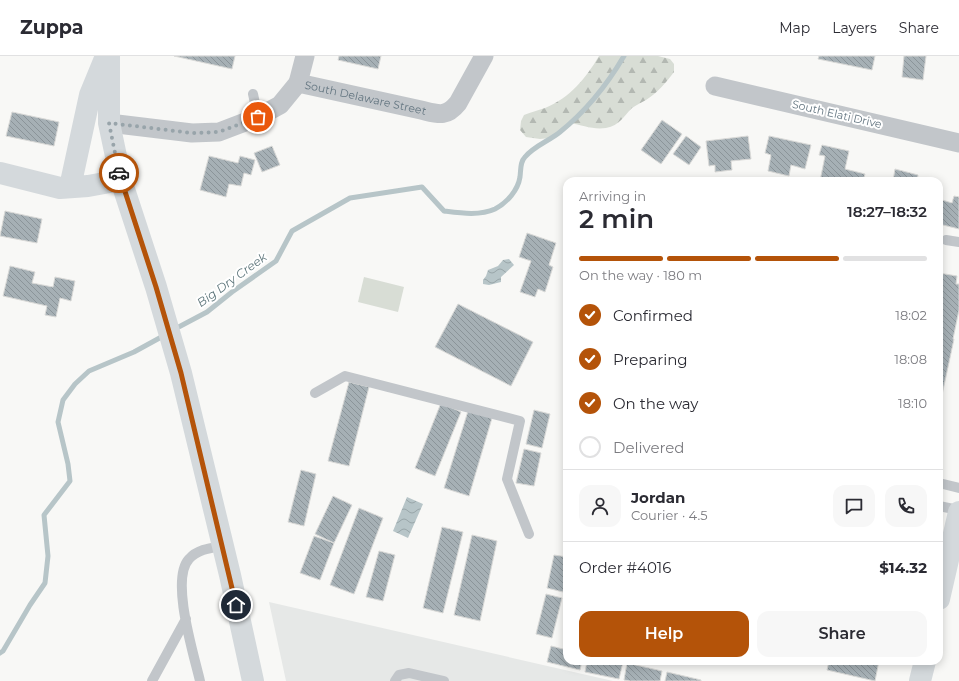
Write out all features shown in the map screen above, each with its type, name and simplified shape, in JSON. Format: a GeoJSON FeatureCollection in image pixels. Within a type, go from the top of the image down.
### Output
{"type":"FeatureCollection","features":[{"type":"Feature","properties":{"kind":"street"},"geometry":{"type":"LineString","coordinates":[[108,56],[109,123],[121,180],[179,364],[223,546],[253,681]]}},
{"type":"Feature","properties":{"kind":"street"},"geometry":{"type":"LineString","coordinates":[[70,187],[90,95],[108,56]]}},
{"type":"Feature","properties":{"kind":"street"},"geometry":{"type":"LineString","coordinates":[[298,83],[305,56]]}},
{"type":"Feature","properties":{"kind":"street","name":"South Delaware Street"},"geometry":{"type":"LineString","coordinates":[[109,123],[192,133],[219,132],[258,117],[280,105],[298,83],[435,113],[446,114],[458,103],[484,56]]}},
{"type":"Feature","properties":{"kind":"street","name":"South Elati Drive"},"geometry":{"type":"LineString","coordinates":[[715,86],[959,143]]}},
{"type":"Feature","properties":{"kind":"street"},"geometry":{"type":"LineString","coordinates":[[0,173],[60,188],[88,186],[121,180]]}},
{"type":"Feature","properties":{"kind":"street"},"geometry":{"type":"LineString","coordinates":[[943,581],[959,511]]}},
{"type":"Feature","properties":{"kind":"street"},"geometry":{"type":"LineString","coordinates":[[920,681],[924,665]]}},
{"type":"Feature","properties":{"kind":"lane"},"geometry":{"type":"LineString","coordinates":[[253,94],[258,117]]}},
{"type":"Feature","properties":{"kind":"lane"},"geometry":{"type":"LineString","coordinates":[[946,240],[959,242]]}},
{"type":"Feature","properties":{"kind":"lane"},"geometry":{"type":"LineString","coordinates":[[315,393],[345,376],[520,421],[507,479],[529,534]]}},
{"type":"Feature","properties":{"kind":"lane"},"geometry":{"type":"LineString","coordinates":[[943,484],[959,488]]}},
{"type":"Feature","properties":{"kind":"lane"},"geometry":{"type":"LineString","coordinates":[[943,507],[959,511]]}},
{"type":"Feature","properties":{"kind":"lane"},"geometry":{"type":"LineString","coordinates":[[200,681],[182,600],[182,574],[188,559],[198,551],[223,546]]}},
{"type":"Feature","properties":{"kind":"lane"},"geometry":{"type":"LineString","coordinates":[[152,681],[186,619]]}},
{"type":"Feature","properties":{"kind":"lane"},"geometry":{"type":"LineString","coordinates":[[395,681],[399,675],[409,673],[444,681]]}},
{"type":"Feature","properties":{"kind":"shaded area"},"geometry":{"type":"Polygon","coordinates":[[[269,602],[613,681],[286,681],[269,602]]]}},
{"type":"Feature","properties":{"kind":"green space"},"geometry":{"type":"Polygon","coordinates":[[[599,56],[658,56],[670,59],[674,64],[674,72],[665,84],[654,94],[632,108],[621,120],[611,127],[597,128],[570,123],[550,138],[540,139],[526,137],[520,130],[521,121],[524,115],[554,104],[570,93],[589,72],[599,56]]]}},
{"type":"Feature","properties":{"kind":"green space"},"geometry":{"type":"Polygon","coordinates":[[[364,277],[404,287],[398,312],[358,302],[364,277]]]}},
{"type":"Feature","properties":{"kind":"water"},"geometry":{"type":"Polygon","coordinates":[[[509,259],[514,265],[501,277],[501,282],[489,285],[483,284],[483,280],[488,270],[498,266],[503,260],[509,259]]]}},
{"type":"Feature","properties":{"kind":"water"},"geometry":{"type":"Polygon","coordinates":[[[407,497],[423,504],[408,538],[393,531],[407,497]]]}},
{"type":"Feature","properties":{"kind":"building"},"geometry":{"type":"Polygon","coordinates":[[[174,56],[235,56],[232,69],[174,56]]]}},
{"type":"Feature","properties":{"kind":"building"},"geometry":{"type":"Polygon","coordinates":[[[339,56],[381,56],[378,69],[338,60],[339,56]]]}},
{"type":"Feature","properties":{"kind":"building"},"geometry":{"type":"Polygon","coordinates":[[[819,56],[875,56],[872,70],[818,59],[819,56]]]}},
{"type":"Feature","properties":{"kind":"building"},"geometry":{"type":"Polygon","coordinates":[[[904,56],[926,56],[923,80],[902,77],[904,56]]]}},
{"type":"Feature","properties":{"kind":"building"},"geometry":{"type":"Polygon","coordinates":[[[12,112],[59,122],[54,146],[6,136],[12,112]]]}},
{"type":"Feature","properties":{"kind":"building"},"geometry":{"type":"Polygon","coordinates":[[[662,120],[682,134],[661,164],[641,150],[662,120]]]}},
{"type":"Feature","properties":{"kind":"building"},"geometry":{"type":"Polygon","coordinates":[[[686,136],[701,147],[689,165],[673,154],[686,136]]]}},
{"type":"Feature","properties":{"kind":"building"},"geometry":{"type":"Polygon","coordinates":[[[748,136],[751,159],[731,161],[732,170],[715,172],[715,165],[709,166],[706,141],[748,136]]]}},
{"type":"Feature","properties":{"kind":"building"},"geometry":{"type":"Polygon","coordinates":[[[769,136],[811,145],[805,169],[791,165],[789,176],[768,171],[771,155],[765,153],[769,136]]]}},
{"type":"Feature","properties":{"kind":"building"},"geometry":{"type":"Polygon","coordinates":[[[822,145],[849,151],[845,169],[865,174],[864,177],[821,177],[825,156],[819,155],[822,145]]]}},
{"type":"Feature","properties":{"kind":"building"},"geometry":{"type":"Polygon","coordinates":[[[272,146],[280,165],[262,172],[254,153],[272,146]]]}},
{"type":"Feature","properties":{"kind":"building"},"geometry":{"type":"Polygon","coordinates":[[[209,156],[238,163],[240,156],[255,160],[251,175],[244,173],[241,186],[229,184],[226,197],[200,190],[209,156]]]}},
{"type":"Feature","properties":{"kind":"building"},"geometry":{"type":"Polygon","coordinates":[[[895,169],[918,175],[918,177],[894,177],[895,169]]]}},
{"type":"Feature","properties":{"kind":"building"},"geometry":{"type":"Polygon","coordinates":[[[954,196],[959,197],[959,229],[943,225],[943,200],[952,203],[954,196]]]}},
{"type":"Feature","properties":{"kind":"building"},"geometry":{"type":"Polygon","coordinates":[[[5,211],[42,219],[37,243],[0,236],[5,211]]]}},
{"type":"Feature","properties":{"kind":"building"},"geometry":{"type":"Polygon","coordinates":[[[527,233],[556,243],[549,265],[553,267],[545,292],[538,289],[535,297],[520,292],[531,261],[519,257],[527,233]]]}},
{"type":"Feature","properties":{"kind":"building"},"geometry":{"type":"Polygon","coordinates":[[[10,266],[35,272],[32,283],[53,287],[55,277],[75,281],[71,301],[60,298],[56,317],[45,315],[47,306],[3,296],[10,266]]]}},
{"type":"Feature","properties":{"kind":"building"},"geometry":{"type":"Polygon","coordinates":[[[943,274],[957,276],[956,284],[959,284],[959,310],[943,390],[943,274]]]}},
{"type":"Feature","properties":{"kind":"building"},"geometry":{"type":"Polygon","coordinates":[[[458,304],[533,342],[511,386],[435,347],[458,304]]]}},
{"type":"Feature","properties":{"kind":"building"},"geometry":{"type":"Polygon","coordinates":[[[349,382],[369,387],[349,466],[328,461],[349,382]]]}},
{"type":"Feature","properties":{"kind":"building"},"geometry":{"type":"Polygon","coordinates":[[[441,403],[461,412],[435,476],[415,468],[441,403]]]}},
{"type":"Feature","properties":{"kind":"building"},"geometry":{"type":"Polygon","coordinates":[[[534,410],[550,414],[542,448],[526,444],[534,410]]]}},
{"type":"Feature","properties":{"kind":"building"},"geometry":{"type":"Polygon","coordinates":[[[468,411],[492,418],[469,496],[444,488],[468,411]]]}},
{"type":"Feature","properties":{"kind":"building"},"geometry":{"type":"Polygon","coordinates":[[[524,449],[541,453],[534,486],[516,483],[524,449]]]}},
{"type":"Feature","properties":{"kind":"building"},"geometry":{"type":"Polygon","coordinates":[[[301,470],[316,474],[304,526],[288,522],[301,470]]]}},
{"type":"Feature","properties":{"kind":"building"},"geometry":{"type":"Polygon","coordinates":[[[333,496],[352,505],[334,543],[315,534],[333,496]]]}},
{"type":"Feature","properties":{"kind":"building"},"geometry":{"type":"Polygon","coordinates":[[[359,508],[383,518],[354,594],[330,585],[359,508]]]}},
{"type":"Feature","properties":{"kind":"building"},"geometry":{"type":"Polygon","coordinates":[[[442,527],[463,532],[443,613],[423,608],[442,527]]]}},
{"type":"Feature","properties":{"kind":"building"},"geometry":{"type":"Polygon","coordinates":[[[472,535],[497,541],[480,621],[454,615],[472,535]]]}},
{"type":"Feature","properties":{"kind":"building"},"geometry":{"type":"Polygon","coordinates":[[[314,536],[334,543],[320,580],[300,573],[314,536]]]}},
{"type":"Feature","properties":{"kind":"building"},"geometry":{"type":"Polygon","coordinates":[[[379,551],[395,555],[383,601],[366,597],[379,551]]]}},
{"type":"Feature","properties":{"kind":"building"},"geometry":{"type":"Polygon","coordinates":[[[554,555],[563,556],[563,592],[547,588],[554,555]]]}},
{"type":"Feature","properties":{"kind":"building"},"geometry":{"type":"Polygon","coordinates":[[[546,594],[562,598],[552,638],[536,634],[546,594]]]}},
{"type":"Feature","properties":{"kind":"building"},"geometry":{"type":"Polygon","coordinates":[[[551,646],[563,649],[563,665],[581,665],[580,670],[547,662],[551,646]]]}},
{"type":"Feature","properties":{"kind":"building"},"geometry":{"type":"Polygon","coordinates":[[[586,665],[622,665],[619,679],[585,672],[586,665]]]}},
{"type":"Feature","properties":{"kind":"building"},"geometry":{"type":"Polygon","coordinates":[[[627,665],[636,665],[662,671],[660,681],[624,680],[627,665]]]}},
{"type":"Feature","properties":{"kind":"building"},"geometry":{"type":"Polygon","coordinates":[[[828,665],[878,665],[875,681],[827,670],[828,665]]]}},
{"type":"Feature","properties":{"kind":"building"},"geometry":{"type":"Polygon","coordinates":[[[667,672],[701,680],[701,681],[665,681],[667,672]]]}},
{"type":"Feature","properties":{"kind":"waterway","name":"Big Dry Creek"},"geometry":{"type":"LineString","coordinates":[[173,330],[207,312],[232,292],[276,261],[292,231],[350,198],[422,187],[444,211],[483,213],[495,209],[508,200],[517,187],[523,159],[533,150],[560,132],[579,115],[603,87],[624,56]]}},
{"type":"Feature","properties":{"kind":"waterway","name":"Big Dry Creek"},"geometry":{"type":"LineString","coordinates":[[0,653],[3,651],[30,605],[45,583],[48,556],[44,515],[70,481],[68,464],[58,422],[63,400],[75,384],[89,371],[134,352],[165,335]]}},
{"type":"Feature","properties":{"kind":"way so far"},"geometry":{"type":"LineString","coordinates":[[119,173],[109,123],[192,133],[219,132],[258,117]]}},
{"type":"Feature","properties":{"kind":"route"},"geometry":{"type":"LineString","coordinates":[[119,173],[156,287],[181,373],[236,605]]}}]}
